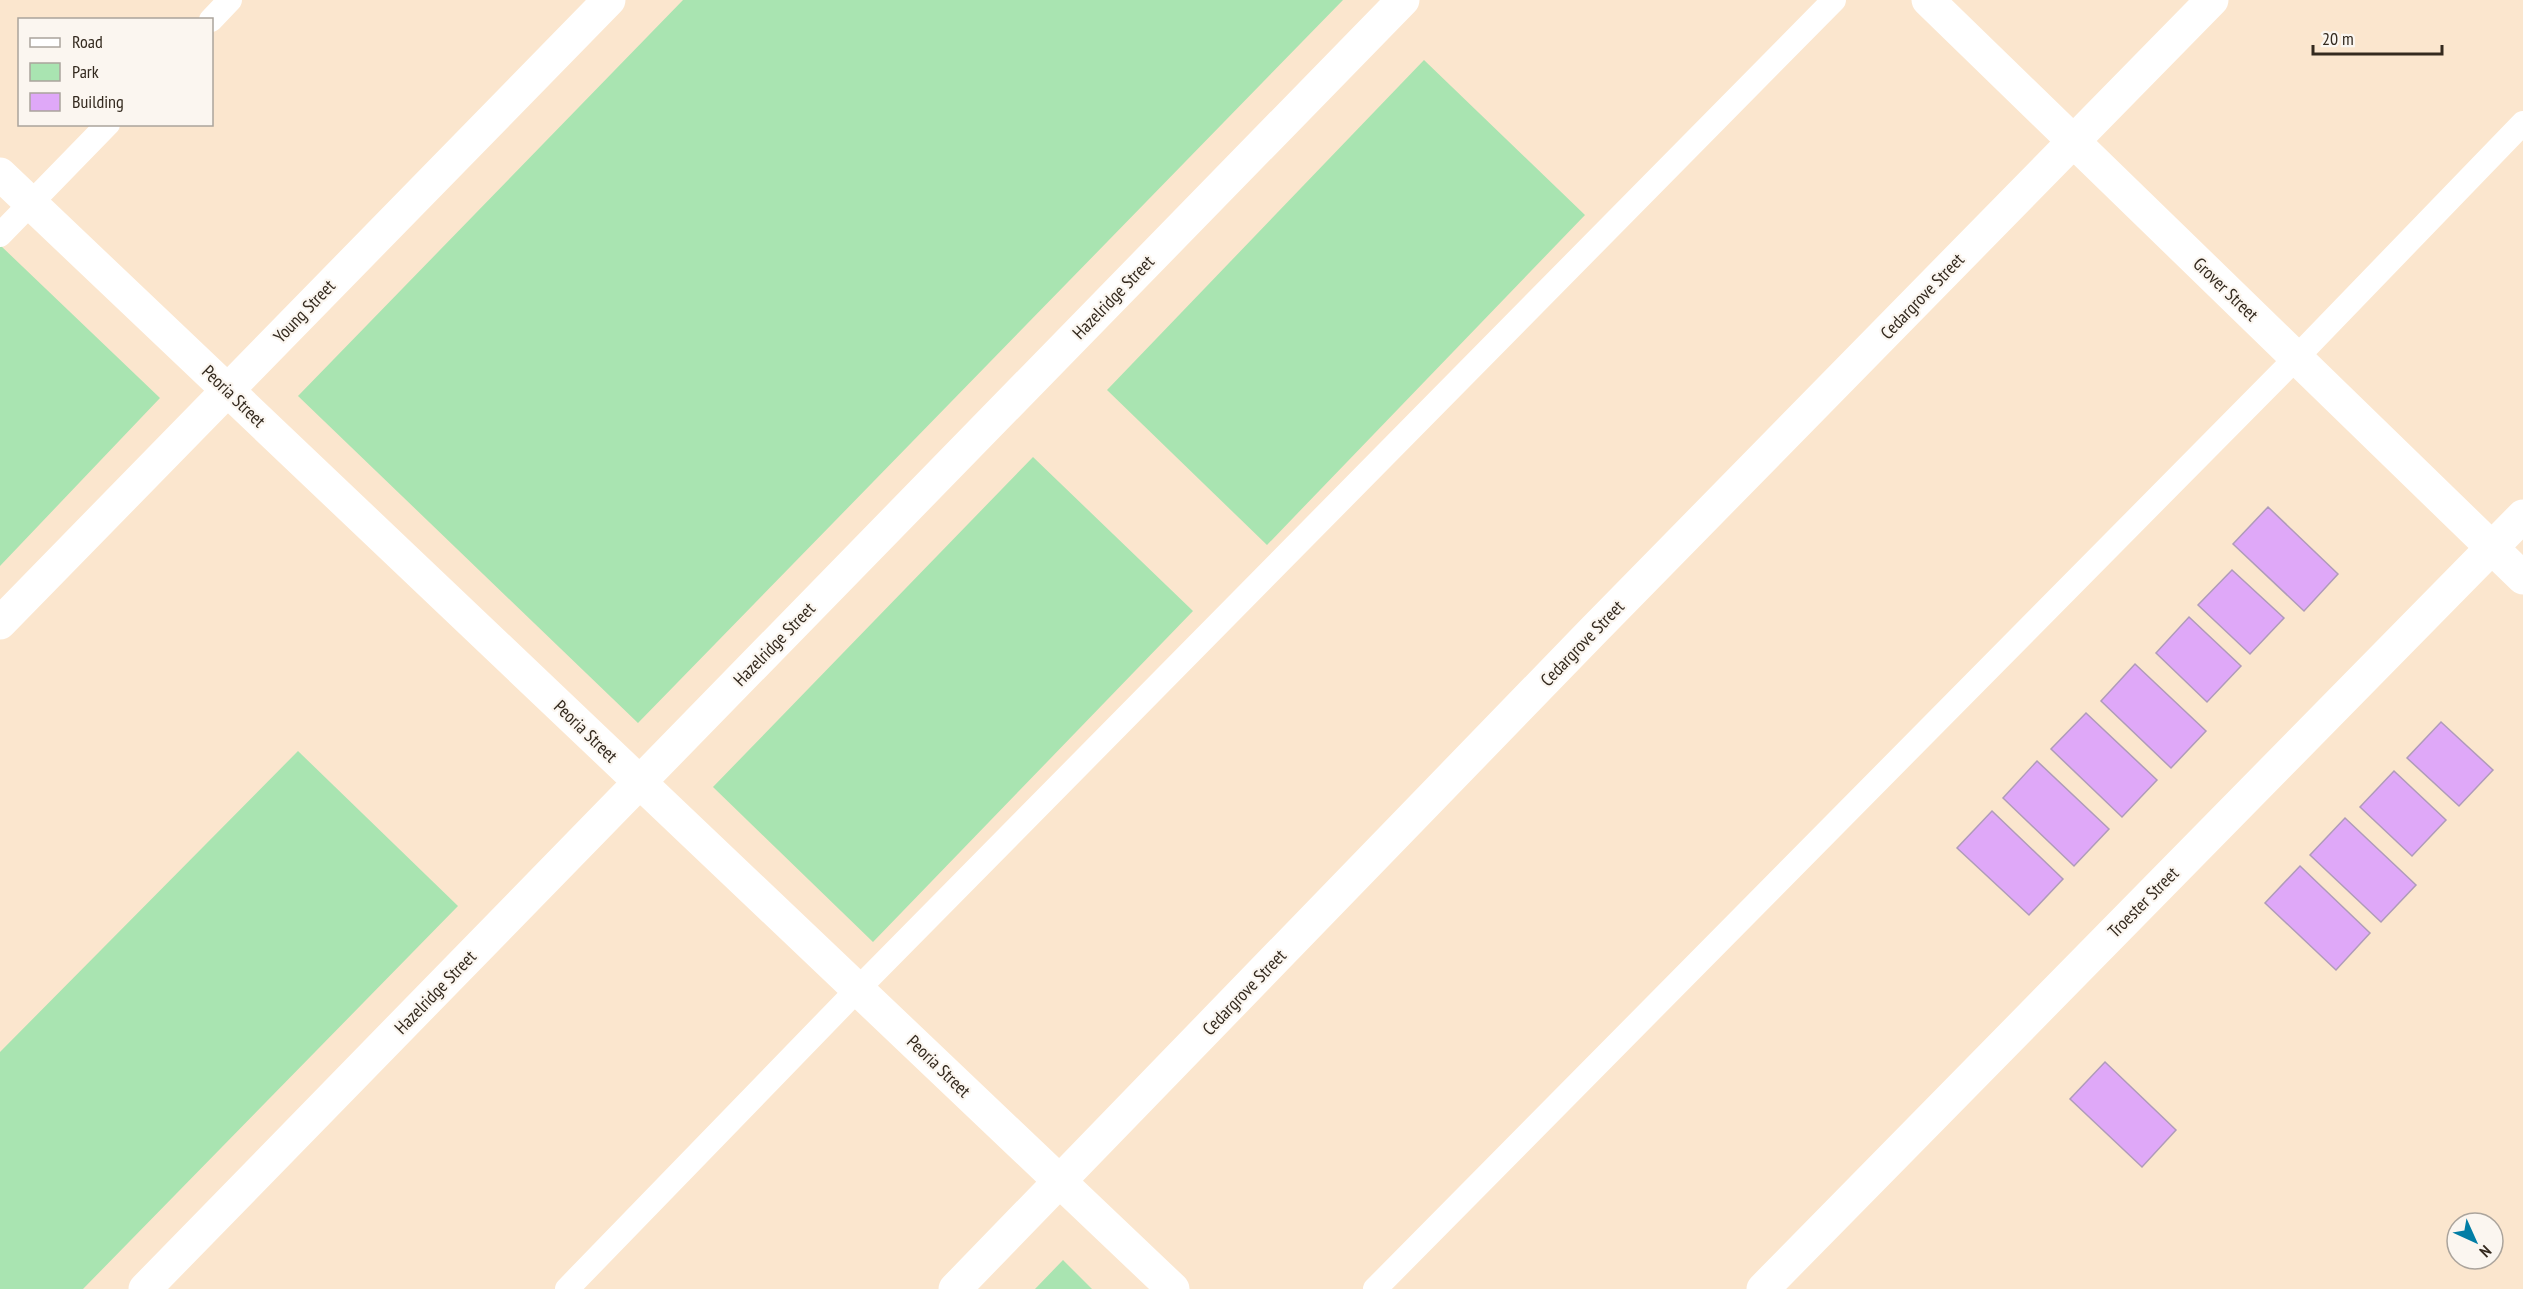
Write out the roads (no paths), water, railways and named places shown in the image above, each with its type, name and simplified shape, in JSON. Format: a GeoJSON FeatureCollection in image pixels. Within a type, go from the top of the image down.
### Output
{"type":"FeatureCollection","features":[{"type":"Feature","properties":{"kind":"street","name":"Young Street"},"geometry":{"type":"LineString","coordinates":[[0,623],[609,0]]}},
{"type":"Feature","properties":{"kind":"street","name":"Hazelridge Street"},"geometry":{"type":"LineString","coordinates":[[145,1289],[1403,0]]}},
{"type":"Feature","properties":{"kind":"street","name":"Grover Street"},"geometry":{"type":"LineString","coordinates":[[1928,0],[2523,578]]}},
{"type":"Feature","properties":{"kind":"street","name":"Cedargrove Street"},"geometry":{"type":"LineString","coordinates":[[955,1289],[1608,616],[2212,0]]}},
{"type":"Feature","properties":{"kind":"street","name":"Peoria Street"},"geometry":{"type":"LineString","coordinates":[[0,174],[1173,1289]]}},
{"type":"Feature","properties":{"kind":"street","name":"Troester Street"},"geometry":{"type":"LineString","coordinates":[[1763,1289],[2523,516]]}},
{"type":"Feature","properties":{"kind":"lane"},"geometry":{"type":"LineString","coordinates":[[213,18],[230,0]]}},
{"type":"Feature","properties":{"kind":"lane"},"geometry":{"type":"LineString","coordinates":[[567,1289],[858,989],[1834,0]]}},
{"type":"Feature","properties":{"kind":"lane"},"geometry":{"type":"LineString","coordinates":[[1375,1289],[2296,358],[2523,123]]}},
{"type":"Feature","properties":{"kind":"lane"},"geometry":{"type":"LineString","coordinates":[[0,235],[106,126]]}}]}
